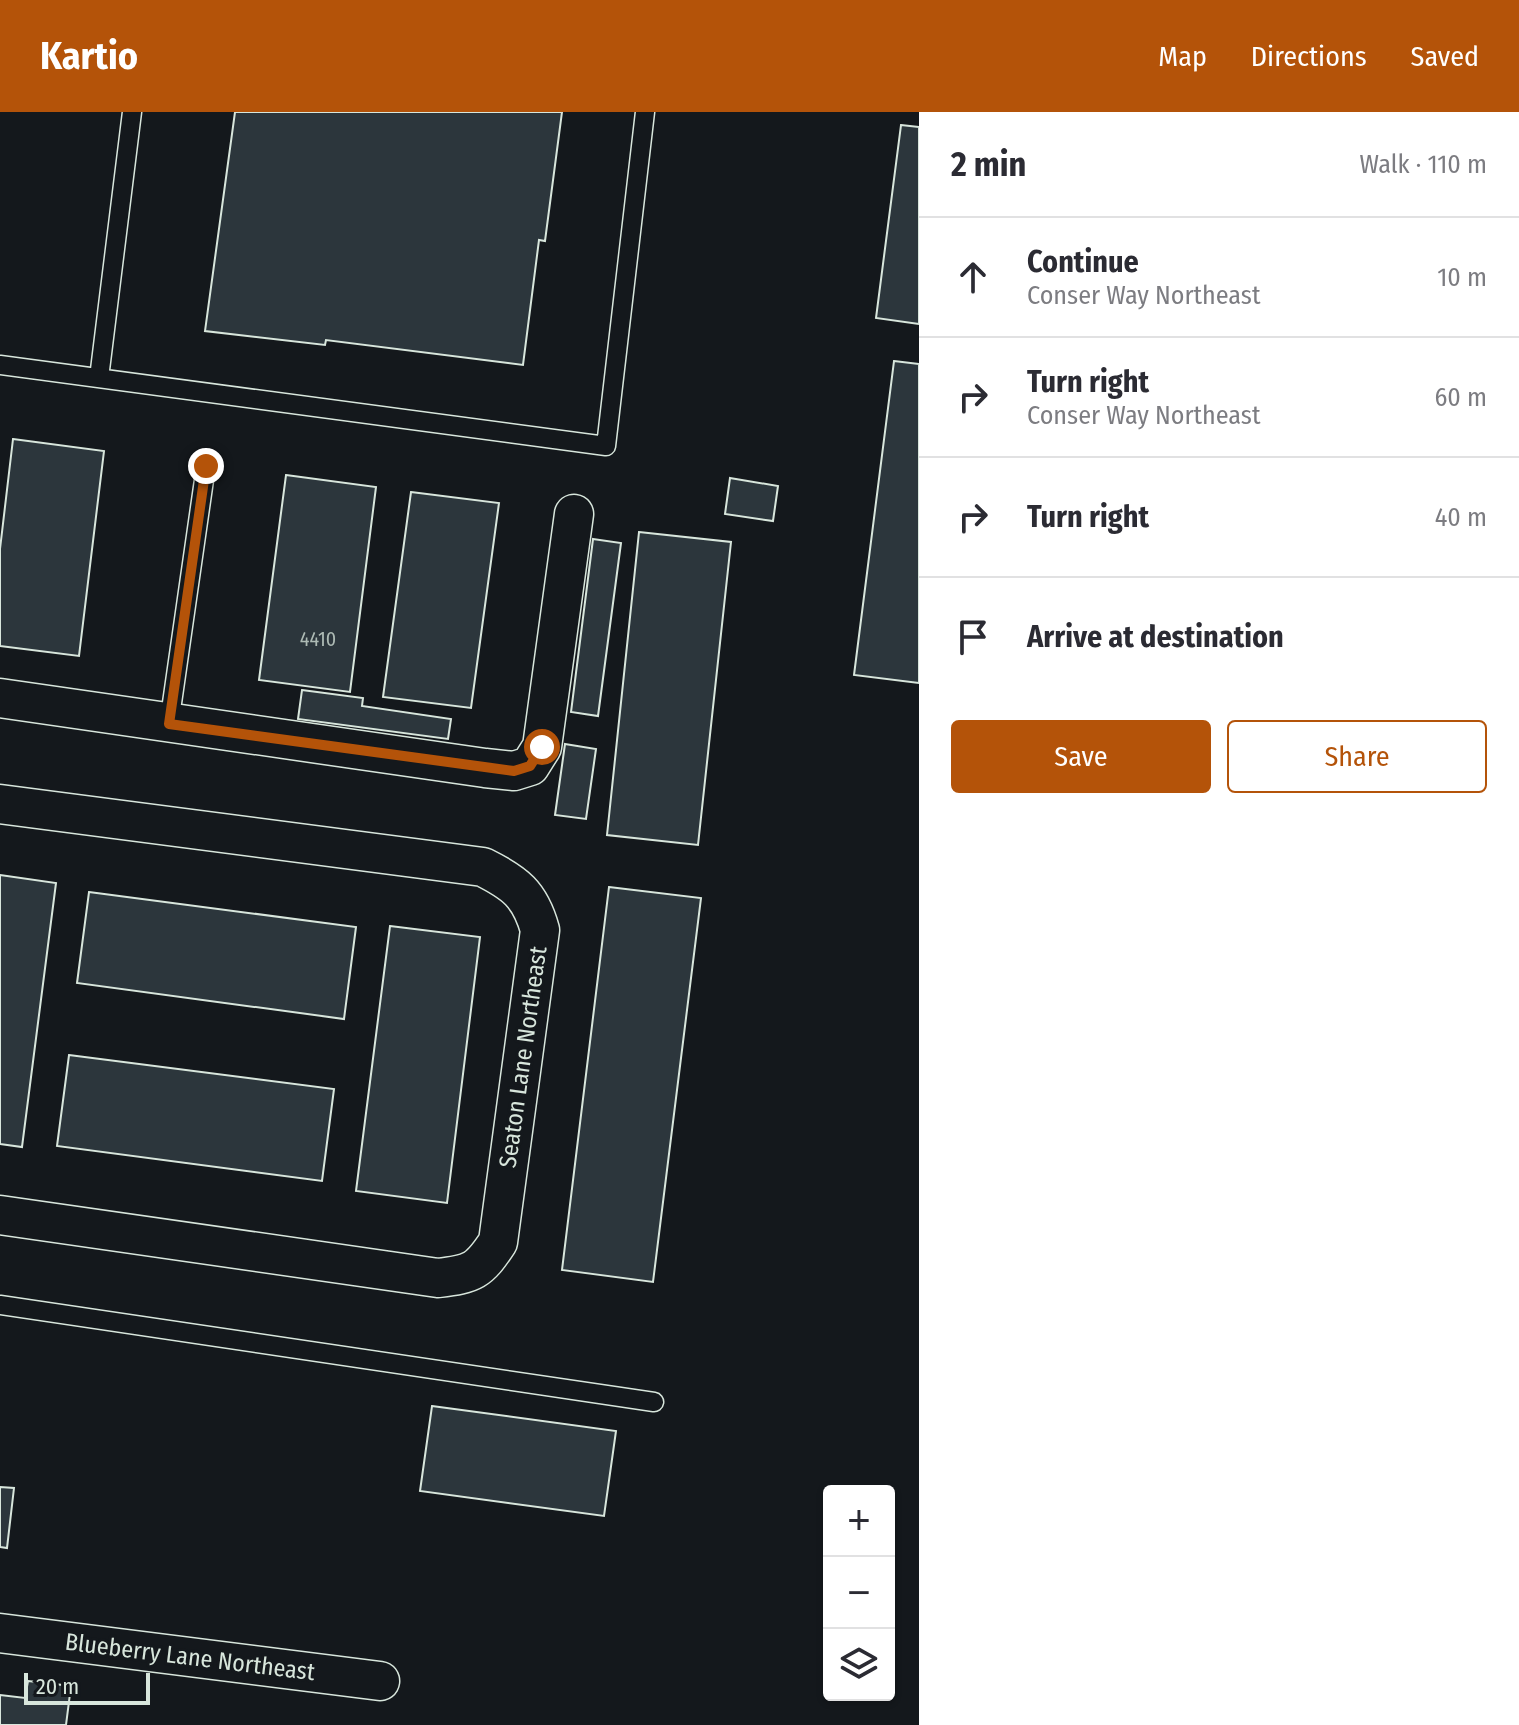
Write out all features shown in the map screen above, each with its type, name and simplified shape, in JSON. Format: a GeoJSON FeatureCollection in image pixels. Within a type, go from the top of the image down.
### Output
{"type":"FeatureCollection","features":[{"type":"Feature","properties":{"kind":"street"},"geometry":{"type":"LineString","coordinates":[[0,698],[485,768],[514,771],[530,766],[542,747],[574,514]]}},
{"type":"Feature","properties":{"kind":"street","name":"Seaton Lane Northeast"},"geometry":{"type":"LineString","coordinates":[[0,804],[483,867],[514,882],[534,909],[540,930],[498,1242],[486,1261],[470,1274],[438,1278],[0,1215]]}},
{"type":"Feature","properties":{"kind":"street","name":"Blueberry Lane Northeast"},"geometry":{"type":"LineString","coordinates":[[0,1633],[380,1681]]}},
{"type":"Feature","properties":{"kind":"lane"},"geometry":{"type":"LineString","coordinates":[[99,378],[132,112]]}},
{"type":"Feature","properties":{"kind":"lane"},"geometry":{"type":"LineString","coordinates":[[0,365],[606,446],[645,112]]}},
{"type":"Feature","properties":{"kind":"lane"},"geometry":{"type":"LineString","coordinates":[[169,724],[206,466]]}},
{"type":"Feature","properties":{"kind":"lane"},"geometry":{"type":"LineString","coordinates":[[0,1305],[654,1402]]}},
{"type":"Feature","properties":{"kind":"building"},"geometry":{"type":"Polygon","coordinates":[[[235,112],[562,112],[545,241],[539,240],[523,365],[326,340],[325,345],[205,331],[235,112]]]}},
{"type":"Feature","properties":{"kind":"building"},"geometry":{"type":"Polygon","coordinates":[[[901,125],[919,127],[919,324],[876,318],[901,125]]]}},
{"type":"Feature","properties":{"kind":"building"},"geometry":{"type":"Polygon","coordinates":[[[894,361],[919,364],[919,683],[854,675],[894,361]]]}},
{"type":"Feature","properties":{"kind":"building"},"geometry":{"type":"Polygon","coordinates":[[[13,439],[104,451],[79,656],[0,646],[0,549],[13,439]]]}},
{"type":"Feature","properties":{"kind":"building"},"geometry":{"type":"Polygon","coordinates":[[[286,475],[376,487],[350,692],[259,680],[286,475]]]}},
{"type":"Feature","properties":{"kind":"building"},"geometry":{"type":"Polygon","coordinates":[[[730,478],[778,486],[773,521],[725,514],[730,478]]]}},
{"type":"Feature","properties":{"kind":"building"},"geometry":{"type":"Polygon","coordinates":[[[411,492],[499,503],[471,708],[383,697],[411,492]]]}},
{"type":"Feature","properties":{"kind":"building"},"geometry":{"type":"Polygon","coordinates":[[[639,532],[731,542],[698,845],[607,835],[639,532]]]}},
{"type":"Feature","properties":{"kind":"building"},"geometry":{"type":"Polygon","coordinates":[[[593,539],[621,543],[598,716],[571,712],[593,539]]]}},
{"type":"Feature","properties":{"kind":"building"},"geometry":{"type":"Polygon","coordinates":[[[302,690],[363,698],[362,706],[451,719],[448,739],[298,719],[302,690]]]}},
{"type":"Feature","properties":{"kind":"building"},"geometry":{"type":"Polygon","coordinates":[[[565,744],[596,749],[586,819],[555,815],[565,744]]]}},
{"type":"Feature","properties":{"kind":"building"},"geometry":{"type":"Polygon","coordinates":[[[0,875],[56,883],[22,1147],[0,1144],[0,875]]]}},
{"type":"Feature","properties":{"kind":"building"},"geometry":{"type":"Polygon","coordinates":[[[609,887],[701,898],[653,1282],[562,1270],[609,887]]]}},
{"type":"Feature","properties":{"kind":"building"},"geometry":{"type":"Polygon","coordinates":[[[89,892],[356,927],[344,1019],[77,983],[89,892]]]}},
{"type":"Feature","properties":{"kind":"building"},"geometry":{"type":"Polygon","coordinates":[[[390,926],[480,937],[447,1203],[356,1191],[390,926]]]}},
{"type":"Feature","properties":{"kind":"building"},"geometry":{"type":"Polygon","coordinates":[[[69,1055],[334,1089],[322,1181],[57,1146],[69,1055]]]}},
{"type":"Feature","properties":{"kind":"building"},"geometry":{"type":"Polygon","coordinates":[[[432,1406],[616,1431],[604,1516],[420,1491],[432,1406]]]}},
{"type":"Feature","properties":{"kind":"building"},"geometry":{"type":"Polygon","coordinates":[[[0,1487],[14,1488],[7,1548],[0,1547],[0,1487]]]}},
{"type":"Feature","properties":{"kind":"building"},"geometry":{"type":"Polygon","coordinates":[[[28,1681],[71,1686],[66,1725],[0,1725],[0,1695],[25,1698],[28,1681]]]}},
{"type":"Feature","properties":{"kind":"route"},"geometry":{"type":"LineString","coordinates":[[206,466],[169,724],[514,771],[530,766],[542,747]]}}]}
